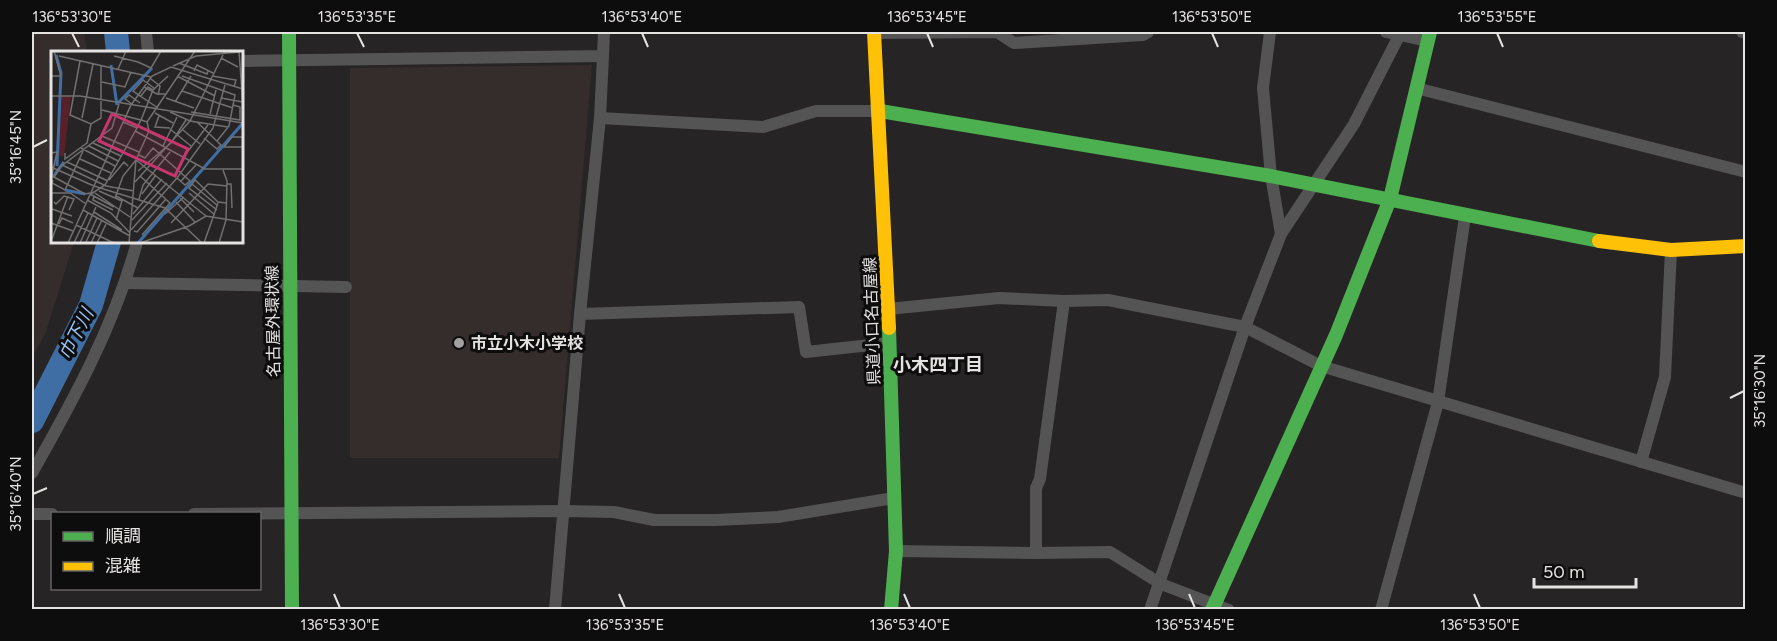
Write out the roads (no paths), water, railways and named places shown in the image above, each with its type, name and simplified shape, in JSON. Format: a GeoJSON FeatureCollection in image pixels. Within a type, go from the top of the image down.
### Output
{"type":"FeatureCollection","features":[{"type":"Feature","properties":{"kind":"street"},"geometry":{"type":"LineString","coordinates":[[146,32],[148,51]]}},
{"type":"Feature","properties":{"kind":"street","name":"名古屋外環状線"},"geometry":{"type":"LineString","coordinates":[[289,32],[292,609]]}},
{"type":"Feature","properties":{"kind":"street"},"geometry":{"type":"LineString","coordinates":[[555,609],[580,314],[600,118],[604,32]]}},
{"type":"Feature","properties":{"kind":"street"},"geometry":{"type":"LineString","coordinates":[[874,32],[997,32],[1014,44],[1143,35],[1148,32]]}},
{"type":"Feature","properties":{"kind":"street","name":"県道小口名古屋線"},"geometry":{"type":"LineString","coordinates":[[874,32],[880,111],[896,551],[891,609]]}},
{"type":"Feature","properties":{"kind":"street"},"geometry":{"type":"LineString","coordinates":[[1270,32],[1263,88],[1271,176],[1281,234]]}},
{"type":"Feature","properties":{"kind":"street"},"geometry":{"type":"LineString","coordinates":[[1212,607],[1336,335],[1390,199],[1428,36],[1386,32]]}},
{"type":"Feature","properties":{"kind":"street"},"geometry":{"type":"LineString","coordinates":[[1150,609],[1161,584],[1245,327],[1281,234],[1354,124],[1401,34]]}},
{"type":"Feature","properties":{"kind":"street"},"geometry":{"type":"LineString","coordinates":[[243,61],[603,56]]}},
{"type":"Feature","properties":{"kind":"street"},"geometry":{"type":"LineString","coordinates":[[1416,88],[1746,172]]}},
{"type":"Feature","properties":{"kind":"street"},"geometry":{"type":"LineString","coordinates":[[600,118],[753,128],[816,111],[880,111],[1271,176],[1573,238],[1671,250],[1746,246]]}},
{"type":"Feature","properties":{"kind":"street"},"geometry":{"type":"LineString","coordinates":[[1381,609],[1438,402],[1465,216]]}},
{"type":"Feature","properties":{"kind":"street"},"geometry":{"type":"LineString","coordinates":[[32,473],[75,398],[126,283],[137,243]]}},
{"type":"Feature","properties":{"kind":"street"},"geometry":{"type":"LineString","coordinates":[[1641,462],[1665,377],[1671,250]]}},
{"type":"Feature","properties":{"kind":"street"},"geometry":{"type":"LineString","coordinates":[[126,283],[289,288],[345,287]]}},
{"type":"Feature","properties":{"kind":"street"},"geometry":{"type":"LineString","coordinates":[[888,309],[999,298],[1064,302],[1108,300],[1245,327],[1321,366],[1746,493]]}},
{"type":"Feature","properties":{"kind":"street"},"geometry":{"type":"LineString","coordinates":[[1036,553],[1036,488],[1040,479],[1064,302]]}},
{"type":"Feature","properties":{"kind":"street"},"geometry":{"type":"LineString","coordinates":[[580,314],[799,307],[806,352],[889,342]]}},
{"type":"Feature","properties":{"kind":"street"},"geometry":{"type":"LineString","coordinates":[[261,513],[564,511],[614,512],[654,520],[716,520],[778,517],[894,498]]}},
{"type":"Feature","properties":{"kind":"street"},"geometry":{"type":"LineString","coordinates":[[32,514],[51,514]]}},
{"type":"Feature","properties":{"kind":"street"},"geometry":{"type":"LineString","coordinates":[[896,551],[1110,552],[1161,584],[1212,607],[1228,609]]}},
{"type":"Feature","properties":{"kind":"waterway","name":"巾下川"},"geometry":{"type":"LineString","coordinates":[[116,32],[118,51]]}},
{"type":"Feature","properties":{"kind":"waterway","name":"巾下川"},"geometry":{"type":"LineString","coordinates":[[32,421],[91,305],[109,243]]}},
{"type":"Feature","properties":{"kind":"place","name":"市立小木小学校"},"geometry":{"type":"Point","coordinates":[459,343]}},
{"type":"Feature","properties":{"kind":"district","name":"小木四丁目"},"geometry":{"type":"Point","coordinates":[938,365]}}]}
